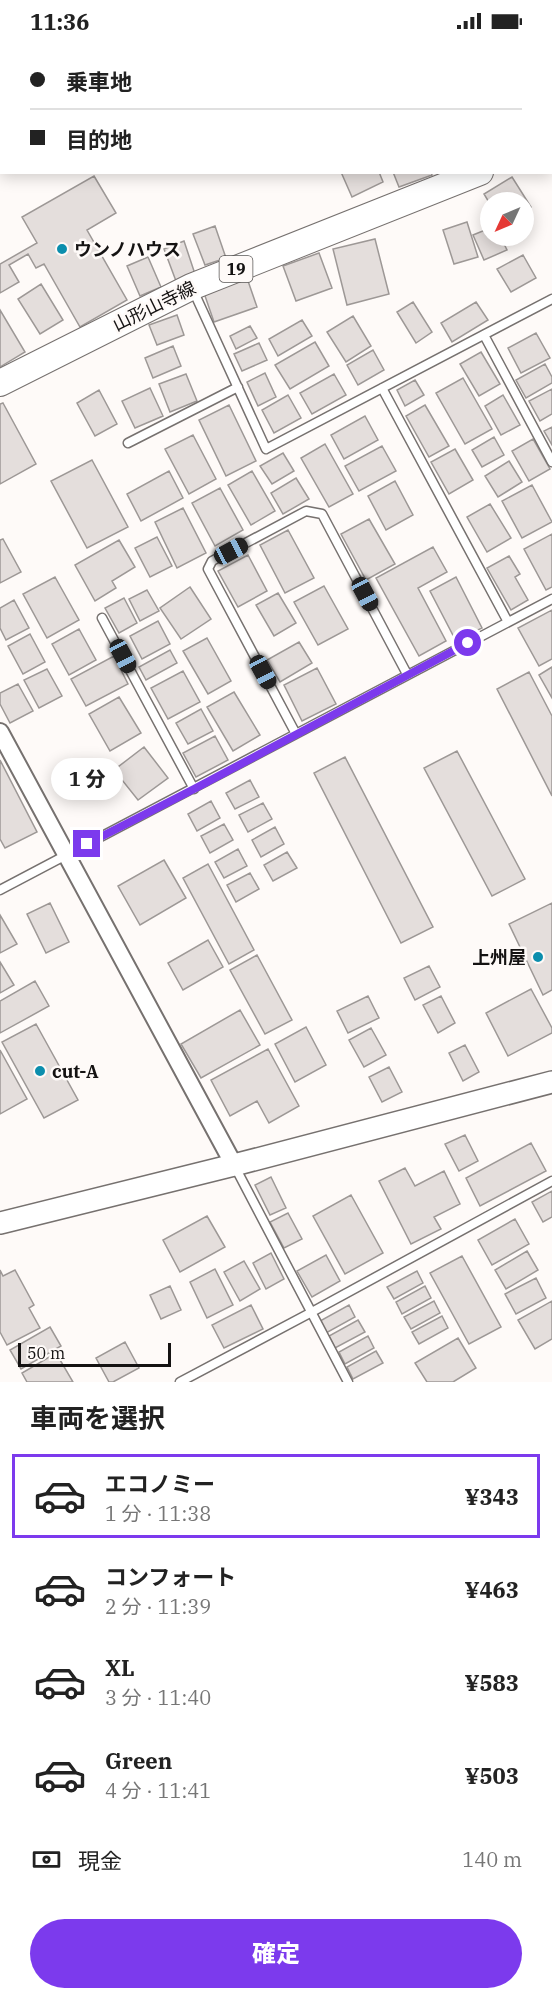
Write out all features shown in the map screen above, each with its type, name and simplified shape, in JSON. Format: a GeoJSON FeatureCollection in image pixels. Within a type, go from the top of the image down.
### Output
{"type":"FeatureCollection","features":[{"type":"Feature","properties":{"kind":"main road","name":"山形山寺線"},"geometry":{"type":"LineString","coordinates":[[0,383],[191,287],[475,174]]}},
{"type":"Feature","properties":{"kind":"street"},"geometry":{"type":"LineString","coordinates":[[0,732],[234,1165]]}},
{"type":"Feature","properties":{"kind":"street"},"geometry":{"type":"LineString","coordinates":[[0,1223],[552,1082]]}},
{"type":"Feature","properties":{"kind":"lane"},"geometry":{"type":"LineString","coordinates":[[191,287],[266,449],[552,299]]}},
{"type":"Feature","properties":{"kind":"lane"},"geometry":{"type":"LineString","coordinates":[[484,335],[552,462]]}},
{"type":"Feature","properties":{"kind":"lane"},"geometry":{"type":"LineString","coordinates":[[128,443],[238,387]]}},
{"type":"Feature","properties":{"kind":"lane"},"geometry":{"type":"LineString","coordinates":[[382,388],[508,622]]}},
{"type":"Feature","properties":{"kind":"lane"},"geometry":{"type":"LineString","coordinates":[[296,734],[208,569],[212,561],[306,510],[322,514],[407,674]]}},
{"type":"Feature","properties":{"kind":"lane"},"geometry":{"type":"LineString","coordinates":[[0,890],[552,599]]}},
{"type":"Feature","properties":{"kind":"lane"},"geometry":{"type":"LineString","coordinates":[[102,618],[194,789]]}},
{"type":"Feature","properties":{"kind":"lane"},"geometry":{"type":"LineString","coordinates":[[234,1165],[348,1382]]}},
{"type":"Feature","properties":{"kind":"lane"},"geometry":{"type":"LineString","coordinates":[[180,1382],[552,1181]]}},
{"type":"Feature","properties":{"kind":"building"},"geometry":{"type":"Polygon","coordinates":[[[342,174],[380,174],[383,182],[352,197],[342,174]]]}},
{"type":"Feature","properties":{"kind":"building"},"geometry":{"type":"Polygon","coordinates":[[[394,174],[432,174],[432,175],[399,187],[394,174]]]}},
{"type":"Feature","properties":{"kind":"building","name":"ウンノハウス"},"geometry":{"type":"Polygon","coordinates":[[[94,176],[116,213],[87,230],[127,300],[80,327],[44,264],[36,268],[28,254],[9,265],[19,282],[0,293],[0,264],[37,243],[22,217],[94,176]]]}},
{"type":"Feature","properties":{"kind":"building"},"geometry":{"type":"Polygon","coordinates":[[[512,177],[522,192],[487,192],[512,177]]]}},
{"type":"Feature","properties":{"kind":"building"},"geometry":{"type":"Polygon","coordinates":[[[467,222],[478,257],[454,264],[443,230],[467,222]]]}},
{"type":"Feature","properties":{"kind":"building"},"geometry":{"type":"Polygon","coordinates":[[[215,226],[226,258],[205,265],[193,234],[215,226]]]}},
{"type":"Feature","properties":{"kind":"building"},"geometry":{"type":"Polygon","coordinates":[[[480,232],[480,246],[505,246],[507,250],[484,260],[473,235],[480,232]]]}},
{"type":"Feature","properties":{"kind":"building"},"geometry":{"type":"Polygon","coordinates":[[[375,239],[389,294],[347,305],[333,249],[375,239]]]}},
{"type":"Feature","properties":{"kind":"building"},"geometry":{"type":"Polygon","coordinates":[[[184,241],[195,274],[176,281],[164,249],[184,241]]]}},
{"type":"Feature","properties":{"kind":"building"},"geometry":{"type":"Polygon","coordinates":[[[319,253],[332,288],[296,301],[283,266],[319,253]]]}},
{"type":"Feature","properties":{"kind":"building"},"geometry":{"type":"Polygon","coordinates":[[[523,255],[536,278],[511,292],[497,269],[523,255]]]}},
{"type":"Feature","properties":{"kind":"building"},"geometry":{"type":"Polygon","coordinates":[[[148,257],[161,287],[140,296],[127,266],[148,257]]]}},
{"type":"Feature","properties":{"kind":"building"},"geometry":{"type":"Polygon","coordinates":[[[247,278],[257,307],[214,322],[204,293],[247,278]]]}},
{"type":"Feature","properties":{"kind":"building"},"geometry":{"type":"Polygon","coordinates":[[[41,284],[63,320],[40,334],[18,299],[41,284]]]}},
{"type":"Feature","properties":{"kind":"building"},"geometry":{"type":"Polygon","coordinates":[[[413,302],[432,332],[416,343],[397,312],[413,302]]]}},
{"type":"Feature","properties":{"kind":"building"},"geometry":{"type":"Polygon","coordinates":[[[476,302],[488,320],[452,342],[441,323],[476,302]]]}},
{"type":"Feature","properties":{"kind":"building"},"geometry":{"type":"Polygon","coordinates":[[[0,310],[25,352],[0,367],[0,310]]]}},
{"type":"Feature","properties":{"kind":"building"},"geometry":{"type":"Polygon","coordinates":[[[177,315],[184,335],[157,345],[149,325],[177,315]]]}},
{"type":"Feature","properties":{"kind":"building"},"geometry":{"type":"Polygon","coordinates":[[[353,316],[371,346],[346,362],[327,332],[353,316]]]}},
{"type":"Feature","properties":{"kind":"building"},"geometry":{"type":"Polygon","coordinates":[[[302,320],[312,336],[278,356],[269,339],[302,320]]]}},
{"type":"Feature","properties":{"kind":"building"},"geometry":{"type":"Polygon","coordinates":[[[250,326],[257,338],[236,349],[230,336],[250,326]]]}},
{"type":"Feature","properties":{"kind":"building"},"geometry":{"type":"Polygon","coordinates":[[[536,333],[550,358],[521,373],[508,348],[536,333]]]}},
{"type":"Feature","properties":{"kind":"building"},"geometry":{"type":"Polygon","coordinates":[[[315,342],[329,366],[290,389],[275,365],[315,342]]]}},
{"type":"Feature","properties":{"kind":"building"},"geometry":{"type":"Polygon","coordinates":[[[259,343],[267,360],[242,371],[234,354],[259,343]]]}},
{"type":"Feature","properties":{"kind":"building"},"geometry":{"type":"Polygon","coordinates":[[[173,346],[181,366],[153,378],[145,358],[173,346]]]}},
{"type":"Feature","properties":{"kind":"building"},"geometry":{"type":"Polygon","coordinates":[[[373,350],[384,370],[358,385],[347,365],[373,350]]]}},
{"type":"Feature","properties":{"kind":"building"},"geometry":{"type":"Polygon","coordinates":[[[481,352],[500,384],[479,396],[460,364],[481,352]]]}},
{"type":"Feature","properties":{"kind":"building"},"geometry":{"type":"Polygon","coordinates":[[[545,364],[552,377],[552,383],[526,398],[516,380],[545,364]]]}},
{"type":"Feature","properties":{"kind":"building"},"geometry":{"type":"Polygon","coordinates":[[[265,373],[276,397],[258,406],[247,382],[265,373]]]}},
{"type":"Feature","properties":{"kind":"building"},"geometry":{"type":"Polygon","coordinates":[[[186,374],[197,401],[170,412],[159,384],[186,374]]]}},
{"type":"Feature","properties":{"kind":"building"},"geometry":{"type":"Polygon","coordinates":[[[334,374],[346,395],[312,414],[300,393],[334,374]]]}},
{"type":"Feature","properties":{"kind":"building"},"geometry":{"type":"Polygon","coordinates":[[[463,378],[492,429],[465,444],[436,393],[463,378]]]}},
{"type":"Feature","properties":{"kind":"building"},"geometry":{"type":"Polygon","coordinates":[[[415,380],[424,395],[405,406],[397,390],[415,380]]]}},
{"type":"Feature","properties":{"kind":"building"},"geometry":{"type":"Polygon","coordinates":[[[150,388],[163,416],[135,428],[122,401],[150,388]]]}},
{"type":"Feature","properties":{"kind":"building"},"geometry":{"type":"Polygon","coordinates":[[[552,389],[552,414],[540,421],[529,401],[552,389]]]}},
{"type":"Feature","properties":{"kind":"building"},"geometry":{"type":"Polygon","coordinates":[[[99,390],[117,424],[95,436],[77,403],[99,390]]]}},
{"type":"Feature","properties":{"kind":"building"},"geometry":{"type":"Polygon","coordinates":[[[288,395],[301,418],[274,433],[262,410],[288,395]]]}},
{"type":"Feature","properties":{"kind":"building"},"geometry":{"type":"Polygon","coordinates":[[[503,395],[520,425],[501,435],[485,406],[503,395]]]}},
{"type":"Feature","properties":{"kind":"building"},"geometry":{"type":"Polygon","coordinates":[[[3,403],[36,464],[0,484],[0,404],[3,403]]]}},
{"type":"Feature","properties":{"kind":"building"},"geometry":{"type":"Polygon","coordinates":[[[229,405],[256,461],[226,476],[199,420],[229,405]]]}},
{"type":"Feature","properties":{"kind":"building"},"geometry":{"type":"Polygon","coordinates":[[[425,405],[449,446],[429,457],[406,416],[425,405]]]}},
{"type":"Feature","properties":{"kind":"building"},"geometry":{"type":"Polygon","coordinates":[[[365,416],[378,440],[344,459],[331,435],[365,416]]]}},
{"type":"Feature","properties":{"kind":"building"},"geometry":{"type":"Polygon","coordinates":[[[552,427],[552,445],[544,431],[552,427]]]}},
{"type":"Feature","properties":{"kind":"building"},"geometry":{"type":"Polygon","coordinates":[[[193,435],[216,479],[189,494],[165,449],[193,435]]]}},
{"type":"Feature","properties":{"kind":"building"},"geometry":{"type":"Polygon","coordinates":[[[494,437],[504,455],[482,467],[472,450],[494,437]]]}},
{"type":"Feature","properties":{"kind":"building"},"geometry":{"type":"Polygon","coordinates":[[[533,439],[550,469],[529,481],[512,451],[533,439]]]}},
{"type":"Feature","properties":{"kind":"building"},"geometry":{"type":"Polygon","coordinates":[[[325,444],[353,494],[329,507],[301,458],[325,444]]]}},
{"type":"Feature","properties":{"kind":"building"},"geometry":{"type":"Polygon","coordinates":[[[382,446],[396,471],[359,491],[345,466],[382,446]]]}},
{"type":"Feature","properties":{"kind":"building"},"geometry":{"type":"Polygon","coordinates":[[[455,449],[473,480],[449,494],[431,462],[455,449]]]}},
{"type":"Feature","properties":{"kind":"building"},"geometry":{"type":"Polygon","coordinates":[[[283,453],[294,471],[272,484],[260,466],[283,453]]]}},
{"type":"Feature","properties":{"kind":"building"},"geometry":{"type":"Polygon","coordinates":[[[92,460],[128,527],[87,548],[51,481],[92,460]]]}},
{"type":"Feature","properties":{"kind":"building"},"geometry":{"type":"Polygon","coordinates":[[[509,461],[522,482],[498,497],[485,476],[509,461]]]}},
{"type":"Feature","properties":{"kind":"building"},"geometry":{"type":"Polygon","coordinates":[[[169,471],[183,498],[141,521],[127,494],[169,471]]]}},
{"type":"Feature","properties":{"kind":"building"},"geometry":{"type":"Polygon","coordinates":[[[252,471],[275,511],[251,525],[228,485],[252,471]]]}},
{"type":"Feature","properties":{"kind":"building"},"geometry":{"type":"Polygon","coordinates":[[[296,478],[309,499],[283,514],[271,493],[296,478]]]}},
{"type":"Feature","properties":{"kind":"building"},"geometry":{"type":"Polygon","coordinates":[[[395,481],[413,515],[386,530],[368,496],[395,481]]]}},
{"type":"Feature","properties":{"kind":"building"},"geometry":{"type":"Polygon","coordinates":[[[532,485],[552,522],[522,538],[502,501],[532,485]]]}},
{"type":"Feature","properties":{"kind":"building"},"geometry":{"type":"Polygon","coordinates":[[[220,488],[243,530],[215,546],[192,503],[220,488]]]}},
{"type":"Feature","properties":{"kind":"building"},"geometry":{"type":"Polygon","coordinates":[[[490,504],[511,538],[487,552],[467,517],[490,504]]]}},
{"type":"Feature","properties":{"kind":"building"},"geometry":{"type":"Polygon","coordinates":[[[183,508],[206,553],[177,568],[155,522],[183,508]]]}},
{"type":"Feature","properties":{"kind":"building"},"geometry":{"type":"Polygon","coordinates":[[[369,519],[395,564],[366,580],[341,534],[369,519]]]}},
{"type":"Feature","properties":{"kind":"building"},"geometry":{"type":"Polygon","coordinates":[[[288,530],[314,578],[285,593],[260,545],[288,530]]]}},
{"type":"Feature","properties":{"kind":"building"},"geometry":{"type":"Polygon","coordinates":[[[552,534],[552,587],[546,590],[524,549],[552,534]]]}},
{"type":"Feature","properties":{"kind":"building"},"geometry":{"type":"Polygon","coordinates":[[[157,537],[172,566],[150,577],[135,548],[157,537]]]}},
{"type":"Feature","properties":{"kind":"building"},"geometry":{"type":"Polygon","coordinates":[[[3,539],[21,572],[0,583],[0,540],[3,539]]]}},
{"type":"Feature","properties":{"kind":"building"},"geometry":{"type":"Polygon","coordinates":[[[119,540],[135,567],[112,581],[116,588],[95,601],[75,565],[119,540]]]}},
{"type":"Feature","properties":{"kind":"building"},"geometry":{"type":"Polygon","coordinates":[[[433,547],[447,572],[418,588],[446,641],[419,656],[376,578],[433,547]]]}},
{"type":"Feature","properties":{"kind":"building"},"geometry":{"type":"Polygon","coordinates":[[[248,555],[267,591],[238,607],[218,571],[248,555]]]}},
{"type":"Feature","properties":{"kind":"building"},"geometry":{"type":"Polygon","coordinates":[[[509,556],[520,574],[515,577],[528,600],[511,610],[487,568],[509,556]]]}},
{"type":"Feature","properties":{"kind":"building"},"geometry":{"type":"Polygon","coordinates":[[[55,577],[79,620],[47,638],[23,594],[55,577]]]}},
{"type":"Feature","properties":{"kind":"building"},"geometry":{"type":"Polygon","coordinates":[[[456,577],[482,628],[456,641],[430,591],[456,577]]]}},
{"type":"Feature","properties":{"kind":"building"},"geometry":{"type":"Polygon","coordinates":[[[324,586],[348,629],[318,645],[294,602],[324,586]]]}},
{"type":"Feature","properties":{"kind":"building"},"geometry":{"type":"Polygon","coordinates":[[[190,587],[211,619],[181,639],[160,608],[190,587]]]}},
{"type":"Feature","properties":{"kind":"building"},"geometry":{"type":"Polygon","coordinates":[[[147,590],[159,611],[140,621],[129,599],[147,590]]]}},
{"type":"Feature","properties":{"kind":"building"},"geometry":{"type":"Polygon","coordinates":[[[278,593],[296,623],[274,636],[256,605],[278,593]]]}},
{"type":"Feature","properties":{"kind":"building"},"geometry":{"type":"Polygon","coordinates":[[[124,598],[137,623],[119,633],[105,608],[124,598]]]}},
{"type":"Feature","properties":{"kind":"building"},"geometry":{"type":"Polygon","coordinates":[[[14,600],[29,628],[6,640],[0,628],[0,608],[14,600]]]}},
{"type":"Feature","properties":{"kind":"building"},"geometry":{"type":"Polygon","coordinates":[[[552,610],[552,659],[539,666],[518,628],[552,610]]]}},
{"type":"Feature","properties":{"kind":"building"},"geometry":{"type":"Polygon","coordinates":[[[158,621],[170,644],[142,659],[130,636],[158,621]]]}},
{"type":"Feature","properties":{"kind":"building"},"geometry":{"type":"Polygon","coordinates":[[[79,629],[96,660],[69,675],[52,644],[79,629]]]}},
{"type":"Feature","properties":{"kind":"building"},"geometry":{"type":"Polygon","coordinates":[[[30,634],[45,662],[23,674],[8,646],[30,634]]]}},
{"type":"Feature","properties":{"kind":"building"},"geometry":{"type":"Polygon","coordinates":[[[207,638],[231,681],[208,694],[183,651],[207,638]]]}},
{"type":"Feature","properties":{"kind":"building"},"geometry":{"type":"Polygon","coordinates":[[[299,642],[312,663],[280,682],[267,660],[299,642]]]}},
{"type":"Feature","properties":{"kind":"building"},"geometry":{"type":"Polygon","coordinates":[[[170,650],[177,663],[146,680],[139,667],[170,650]]]}},
{"type":"Feature","properties":{"kind":"building"},"geometry":{"type":"Polygon","coordinates":[[[114,656],[128,684],[86,706],[71,679],[114,656]]]}},
{"type":"Feature","properties":{"kind":"building"},"geometry":{"type":"Polygon","coordinates":[[[552,667],[552,698],[539,675],[552,667]]]}},
{"type":"Feature","properties":{"kind":"building"},"geometry":{"type":"Polygon","coordinates":[[[317,668],[336,704],[302,721],[284,685],[317,668]]]}},
{"type":"Feature","properties":{"kind":"building"},"geometry":{"type":"Polygon","coordinates":[[[47,669],[62,696],[39,708],[24,680],[47,669]]]}},
{"type":"Feature","properties":{"kind":"building"},"geometry":{"type":"Polygon","coordinates":[[[183,671],[200,702],[168,719],[151,688],[183,671]]]}},
{"type":"Feature","properties":{"kind":"building"},"geometry":{"type":"Polygon","coordinates":[[[529,672],[552,716],[552,796],[497,689],[529,672]]]}},
{"type":"Feature","properties":{"kind":"building"},"geometry":{"type":"Polygon","coordinates":[[[18,684],[33,711],[10,723],[0,704],[0,693],[18,684]]]}},
{"type":"Feature","properties":{"kind":"building"},"geometry":{"type":"Polygon","coordinates":[[[234,692],[260,735],[233,751],[207,707],[234,692]]]}},
{"type":"Feature","properties":{"kind":"building"},"geometry":{"type":"Polygon","coordinates":[[[119,697],[141,733],[110,751],[89,714],[119,697]]]}},
{"type":"Feature","properties":{"kind":"building"},"geometry":{"type":"Polygon","coordinates":[[[201,709],[213,731],[188,744],[176,723],[201,709]]]}},
{"type":"Feature","properties":{"kind":"building"},"geometry":{"type":"Polygon","coordinates":[[[215,736],[228,760],[196,777],[183,753],[215,736]]]}},
{"type":"Feature","properties":{"kind":"building"},"geometry":{"type":"Polygon","coordinates":[[[144,747],[168,778],[138,800],[114,770],[144,747]]]}},
{"type":"Feature","properties":{"kind":"building"},"geometry":{"type":"Polygon","coordinates":[[[457,751],[525,879],[492,896],[424,768],[457,751]]]}},
{"type":"Feature","properties":{"kind":"building"},"geometry":{"type":"Polygon","coordinates":[[[345,757],[433,927],[401,943],[314,773],[345,757]]]}},
{"type":"Feature","properties":{"kind":"building"},"geometry":{"type":"Polygon","coordinates":[[[0,760],[37,832],[5,848],[0,839],[0,760]]]}},
{"type":"Feature","properties":{"kind":"building"},"geometry":{"type":"Polygon","coordinates":[[[250,780],[259,797],[235,809],[226,793],[250,780]]]}},
{"type":"Feature","properties":{"kind":"building"},"geometry":{"type":"Polygon","coordinates":[[[211,801],[220,818],[197,831],[188,814],[211,801]]]}},
{"type":"Feature","properties":{"kind":"building"},"geometry":{"type":"Polygon","coordinates":[[[263,803],[272,819],[248,832],[239,815],[263,803]]]}},
{"type":"Feature","properties":{"kind":"building"},"geometry":{"type":"Polygon","coordinates":[[[224,824],[233,840],[210,853],[201,836],[224,824]]]}},
{"type":"Feature","properties":{"kind":"building"},"geometry":{"type":"Polygon","coordinates":[[[275,827],[284,844],[261,857],[252,840],[275,827]]]}},
{"type":"Feature","properties":{"kind":"building"},"geometry":{"type":"Polygon","coordinates":[[[238,849],[247,866],[224,878],[215,862],[238,849]]]}},
{"type":"Feature","properties":{"kind":"building"},"geometry":{"type":"Polygon","coordinates":[[[287,852],[297,868],[273,881],[264,865],[287,852]]]}},
{"type":"Feature","properties":{"kind":"building"},"geometry":{"type":"Polygon","coordinates":[[[164,860],[186,898],[140,925],[118,886],[164,860]]]}},
{"type":"Feature","properties":{"kind":"building"},"geometry":{"type":"Polygon","coordinates":[[[208,864],[254,950],[229,964],[183,878],[208,864]]]}},
{"type":"Feature","properties":{"kind":"building"},"geometry":{"type":"Polygon","coordinates":[[[250,873],[259,889],[236,902],[227,885],[250,873]]]}},
{"type":"Feature","properties":{"kind":"building"},"geometry":{"type":"Polygon","coordinates":[[[50,903],[69,942],[46,953],[27,914],[50,903]]]}},
{"type":"Feature","properties":{"kind":"building","name":"上州屋"},"geometry":{"type":"Polygon","coordinates":[[[552,903],[552,990],[543,995],[509,924],[552,903]]]}},
{"type":"Feature","properties":{"kind":"building"},"geometry":{"type":"Polygon","coordinates":[[[0,915],[17,944],[0,953],[0,915]]]}},
{"type":"Feature","properties":{"kind":"building"},"geometry":{"type":"Polygon","coordinates":[[[208,940],[223,967],[183,990],[168,963],[208,940]]]}},
{"type":"Feature","properties":{"kind":"building"},"geometry":{"type":"Polygon","coordinates":[[[257,955],[292,1020],[265,1034],[230,970],[257,955]]]}},
{"type":"Feature","properties":{"kind":"building"},"geometry":{"type":"Polygon","coordinates":[[[0,962],[14,985],[0,993],[0,962]]]}},
{"type":"Feature","properties":{"kind":"building"},"geometry":{"type":"Polygon","coordinates":[[[429,966],[440,987],[415,1000],[404,978],[429,966]]]}},
{"type":"Feature","properties":{"kind":"building"},"geometry":{"type":"Polygon","coordinates":[[[35,981],[49,1006],[0,1033],[0,1001],[35,981]]]}},
{"type":"Feature","properties":{"kind":"building"},"geometry":{"type":"Polygon","coordinates":[[[531,989],[552,1028],[552,1033],[508,1056],[486,1013],[531,989]]]}},
{"type":"Feature","properties":{"kind":"building"},"geometry":{"type":"Polygon","coordinates":[[[368,996],[379,1018],[348,1033],[337,1011],[368,996]]]}},
{"type":"Feature","properties":{"kind":"building"},"geometry":{"type":"Polygon","coordinates":[[[441,996],[455,1023],[438,1033],[423,1005],[441,996]]]}},
{"type":"Feature","properties":{"kind":"building"},"geometry":{"type":"Polygon","coordinates":[[[240,1010],[260,1045],[201,1078],[181,1044],[240,1010]]]}},
{"type":"Feature","properties":{"kind":"building","name":"cut-A"},"geometry":{"type":"Polygon","coordinates":[[[36,1024],[78,1100],[44,1118],[2,1042],[36,1024]]]}},
{"type":"Feature","properties":{"kind":"building"},"geometry":{"type":"Polygon","coordinates":[[[306,1027],[326,1065],[295,1082],[275,1044],[306,1027]]]}},
{"type":"Feature","properties":{"kind":"building"},"geometry":{"type":"Polygon","coordinates":[[[371,1028],[386,1055],[364,1067],[349,1040],[371,1028]]]}},
{"type":"Feature","properties":{"kind":"building"},"geometry":{"type":"Polygon","coordinates":[[[465,1045],[479,1072],[463,1081],[449,1053],[465,1045]]]}},
{"type":"Feature","properties":{"kind":"building"},"geometry":{"type":"Polygon","coordinates":[[[268,1049],[299,1106],[269,1123],[257,1101],[230,1116],[211,1080],[268,1049]]]}},
{"type":"Feature","properties":{"kind":"building"},"geometry":{"type":"Polygon","coordinates":[[[0,1050],[27,1099],[0,1114],[0,1050]]]}},
{"type":"Feature","properties":{"kind":"building"},"geometry":{"type":"Polygon","coordinates":[[[389,1067],[402,1092],[382,1102],[369,1077],[389,1067]]]}},
{"type":"Feature","properties":{"kind":"building"},"geometry":{"type":"Polygon","coordinates":[[[465,1135],[478,1161],[459,1171],[445,1144],[465,1135]]]}},
{"type":"Feature","properties":{"kind":"building"},"geometry":{"type":"Polygon","coordinates":[[[531,1143],[546,1171],[480,1206],[466,1178],[531,1143]]]}},
{"type":"Feature","properties":{"kind":"building"},"geometry":{"type":"Polygon","coordinates":[[[405,1168],[415,1186],[444,1171],[460,1204],[434,1217],[441,1229],[411,1244],[379,1181],[405,1168]]]}},
{"type":"Feature","properties":{"kind":"building"},"geometry":{"type":"Polygon","coordinates":[[[271,1177],[286,1208],[270,1215],[255,1185],[271,1177]]]}},
{"type":"Feature","properties":{"kind":"building"},"geometry":{"type":"Polygon","coordinates":[[[552,1191],[552,1217],[543,1222],[532,1202],[552,1191]]]}},
{"type":"Feature","properties":{"kind":"building"},"geometry":{"type":"Polygon","coordinates":[[[351,1195],[383,1253],[345,1274],[313,1216],[351,1195]]]}},
{"type":"Feature","properties":{"kind":"building"},"geometry":{"type":"Polygon","coordinates":[[[288,1213],[302,1239],[284,1248],[270,1222],[288,1213]]]}},
{"type":"Feature","properties":{"kind":"building"},"geometry":{"type":"Polygon","coordinates":[[[207,1216],[225,1247],[180,1272],[163,1240],[207,1216]]]}},
{"type":"Feature","properties":{"kind":"building"},"geometry":{"type":"Polygon","coordinates":[[[515,1219],[529,1244],[492,1265],[478,1240],[515,1219]]]}},
{"type":"Feature","properties":{"kind":"building"},"geometry":{"type":"Polygon","coordinates":[[[527,1251],[538,1270],[506,1289],[495,1270],[527,1251]]]}},
{"type":"Feature","properties":{"kind":"building"},"geometry":{"type":"Polygon","coordinates":[[[271,1253],[284,1279],[266,1289],[253,1263],[271,1253]]]}},
{"type":"Feature","properties":{"kind":"building"},"geometry":{"type":"Polygon","coordinates":[[[326,1255],[340,1281],[312,1297],[297,1271],[326,1255]]]}},
{"type":"Feature","properties":{"kind":"building"},"geometry":{"type":"Polygon","coordinates":[[[462,1256],[501,1327],[469,1344],[430,1273],[462,1256]]]}},
{"type":"Feature","properties":{"kind":"building"},"geometry":{"type":"Polygon","coordinates":[[[244,1261],[260,1289],[240,1301],[224,1272],[244,1261]]]}},
{"type":"Feature","properties":{"kind":"building"},"geometry":{"type":"Polygon","coordinates":[[[215,1269],[233,1305],[207,1318],[190,1282],[215,1269]]]}},
{"type":"Feature","properties":{"kind":"building"},"geometry":{"type":"Polygon","coordinates":[[[0,1270],[3,1276],[15,1270],[34,1305],[29,1308],[40,1328],[7,1345],[0,1332],[0,1270]]]}},
{"type":"Feature","properties":{"kind":"building"},"geometry":{"type":"Polygon","coordinates":[[[417,1271],[423,1283],[394,1299],[387,1287],[417,1271]]]}},
{"type":"Feature","properties":{"kind":"building"},"geometry":{"type":"Polygon","coordinates":[[[536,1278],[546,1298],[516,1314],[505,1294],[536,1278]]]}},
{"type":"Feature","properties":{"kind":"building"},"geometry":{"type":"Polygon","coordinates":[[[170,1286],[181,1310],[161,1319],[150,1295],[170,1286]]]}},
{"type":"Feature","properties":{"kind":"building"},"geometry":{"type":"Polygon","coordinates":[[[425,1286],[431,1298],[402,1314],[396,1302],[425,1286]]]}},
{"type":"Feature","properties":{"kind":"building"},"geometry":{"type":"Polygon","coordinates":[[[434,1301],[440,1313],[411,1329],[404,1317],[434,1301]]]}},
{"type":"Feature","properties":{"kind":"building"},"geometry":{"type":"Polygon","coordinates":[[[552,1301],[552,1339],[535,1349],[518,1320],[552,1301]]]}},
{"type":"Feature","properties":{"kind":"building"},"geometry":{"type":"Polygon","coordinates":[[[251,1305],[263,1329],[224,1348],[212,1325],[251,1305]]]}},
{"type":"Feature","properties":{"kind":"building"},"geometry":{"type":"Polygon","coordinates":[[[349,1305],[355,1317],[326,1333],[320,1321],[349,1305]]]}},
{"type":"Feature","properties":{"kind":"building"},"geometry":{"type":"Polygon","coordinates":[[[442,1316],[448,1328],[419,1344],[412,1332],[442,1316]]]}},
{"type":"Feature","properties":{"kind":"building"},"geometry":{"type":"Polygon","coordinates":[[[358,1320],[365,1332],[335,1348],[329,1336],[358,1320]]]}},
{"type":"Feature","properties":{"kind":"building"},"geometry":{"type":"Polygon","coordinates":[[[50,1327],[61,1346],[21,1369],[10,1350],[50,1327]]]}},
{"type":"Feature","properties":{"kind":"building"},"geometry":{"type":"Polygon","coordinates":[[[368,1336],[374,1348],[345,1364],[339,1352],[368,1336]]]}},
{"type":"Feature","properties":{"kind":"building"},"geometry":{"type":"Polygon","coordinates":[[[458,1338],[476,1368],[453,1382],[427,1382],[415,1363],[458,1338]]]}},
{"type":"Feature","properties":{"kind":"building"},"geometry":{"type":"Polygon","coordinates":[[[125,1342],[139,1368],[109,1382],[96,1358],[125,1342]]]}},
{"type":"Feature","properties":{"kind":"building"},"geometry":{"type":"Polygon","coordinates":[[[376,1351],[383,1363],[353,1379],[347,1367],[376,1351]]]}},
{"type":"Feature","properties":{"kind":"building"},"geometry":{"type":"Polygon","coordinates":[[[56,1353],[73,1382],[27,1382],[22,1373],[56,1353]]]}},
{"type":"Feature","properties":{"kind":"place","name":"ウンノハウス"},"geometry":{"type":"Point","coordinates":[62,249]}},
{"type":"Feature","properties":{"kind":"place","name":"上州屋"},"geometry":{"type":"Point","coordinates":[538,957]}},
{"type":"Feature","properties":{"kind":"place","name":"cut-A"},"geometry":{"type":"Point","coordinates":[40,1071]}},
{"type":"Feature","properties":{"kind":"route"},"geometry":{"type":"LineString","coordinates":[[87,844],[468,643]]}}]}
